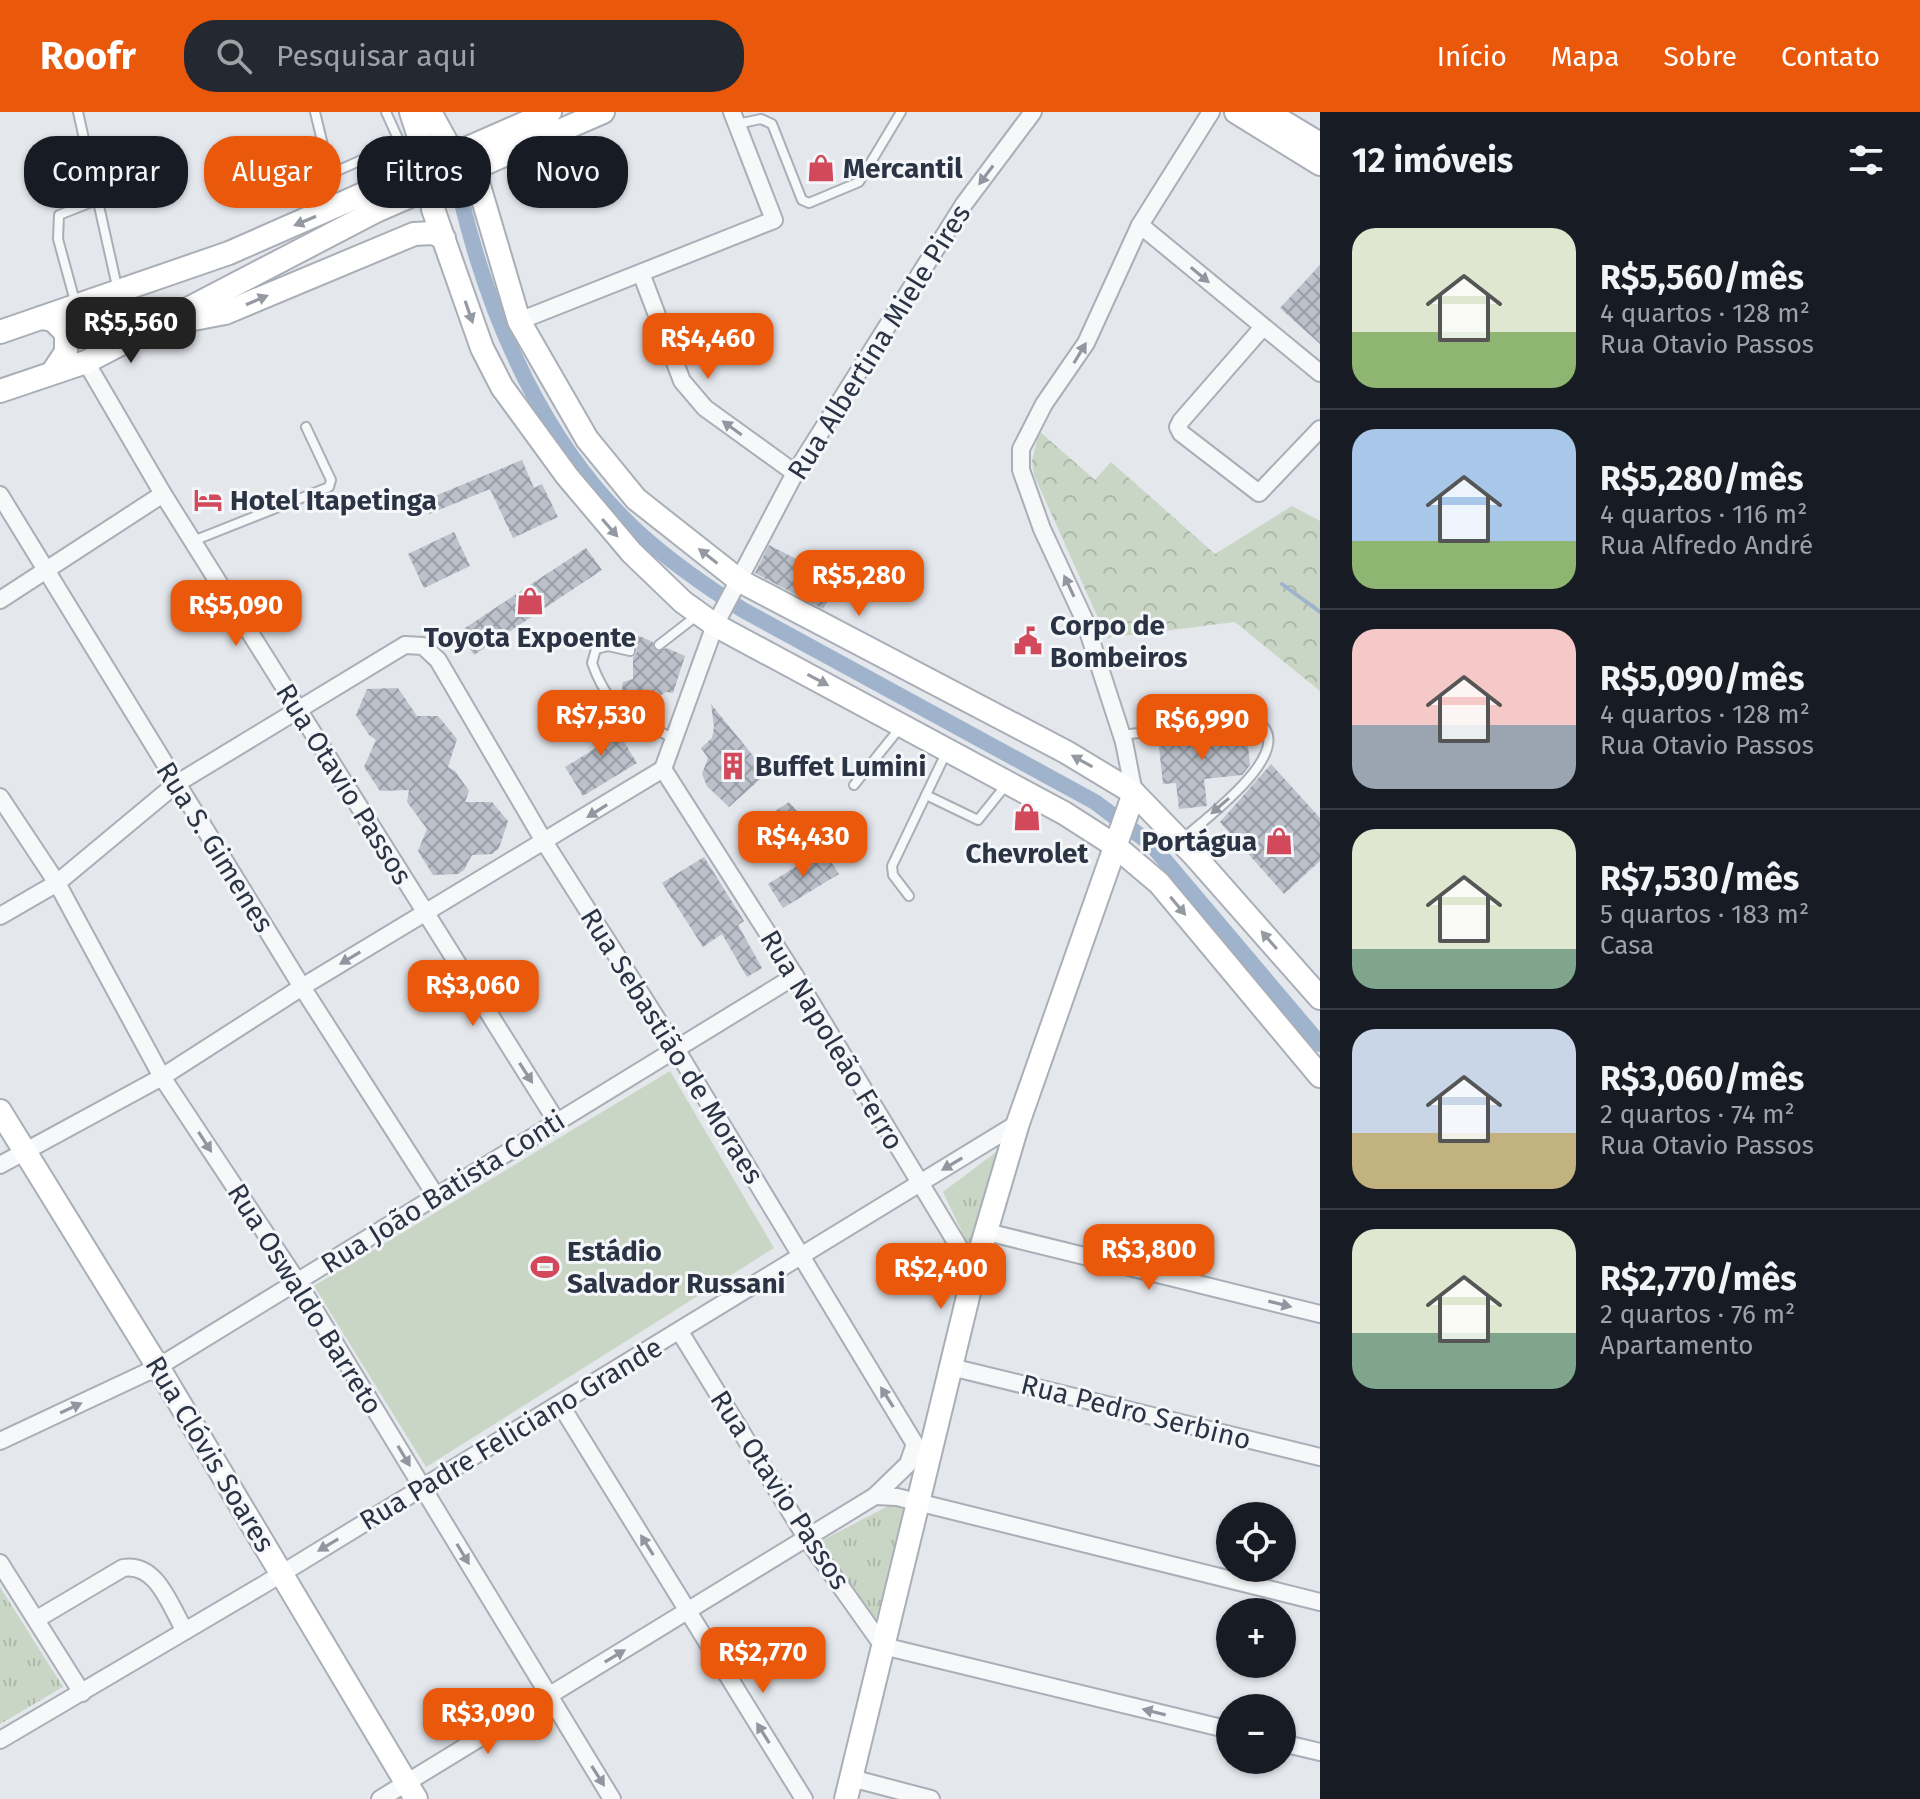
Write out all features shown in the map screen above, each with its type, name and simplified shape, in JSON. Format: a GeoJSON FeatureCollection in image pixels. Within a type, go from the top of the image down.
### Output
{"type":"FeatureCollection","features":[{"type":"Feature","properties":{"kind":"main road"},"geometry":{"type":"LineString","coordinates":[[411,112],[417,136]]}},
{"type":"Feature","properties":{"kind":"main road"},"geometry":{"type":"LineString","coordinates":[[430,112],[447,136]]}},
{"type":"Feature","properties":{"kind":"main road"},"geometry":{"type":"LineString","coordinates":[[491,147],[550,112]]}},
{"type":"Feature","properties":{"kind":"main road"},"geometry":{"type":"LineString","coordinates":[[491,153],[603,112]]}},
{"type":"Feature","properties":{"kind":"main road"},"geometry":{"type":"LineString","coordinates":[[1236,112],[1291,145],[1320,149]]}},
{"type":"Feature","properties":{"kind":"main road"},"geometry":{"type":"LineString","coordinates":[[1267,112],[1320,149]]}},
{"type":"Feature","properties":{"kind":"main road"},"geometry":{"type":"LineString","coordinates":[[0,332],[229,253],[357,205]]}},
{"type":"Feature","properties":{"kind":"main road"},"geometry":{"type":"LineString","coordinates":[[0,391],[86,362],[381,208]]}},
{"type":"Feature","properties":{"kind":"main road"},"geometry":{"type":"LineString","coordinates":[[436,208],[482,348],[502,387],[567,476],[632,553],[712,616],[1089,829],[1117,838],[1140,867],[1159,883],[1320,1076]]}},
{"type":"Feature","properties":{"kind":"main road"},"geometry":{"type":"LineString","coordinates":[[481,208],[519,321],[587,439],[636,499],[738,584],[1066,752],[1132,799],[1181,840],[1320,998]]}},
{"type":"Feature","properties":{"kind":"main road"},"geometry":{"type":"LineString","coordinates":[[155,327],[225,313],[414,234],[433,233],[444,238]]}},
{"type":"Feature","properties":{"kind":"main road"},"geometry":{"type":"LineString","coordinates":[[41,318],[53,320],[66,333],[66,352],[52,373]]}},
{"type":"Feature","properties":{"kind":"main road"},"geometry":{"type":"LineString","coordinates":[[845,1792],[974,1272],[1018,1123],[1132,799]]}},
{"type":"Feature","properties":{"kind":"main road"},"geometry":{"type":"LineString","coordinates":[[1089,829],[1098,842],[1105,871]]}},
{"type":"Feature","properties":{"kind":"main road"},"geometry":{"type":"LineString","coordinates":[[1105,871],[1126,865],[1140,867]]}},
{"type":"Feature","properties":{"kind":"main road","name":"Rua Clóvis Soares"},"geometry":{"type":"LineString","coordinates":[[0,1111],[23,1154],[158,1367],[411,1791]]}},
{"type":"Feature","properties":{"kind":"street","name":"Rua Albertina Miele Pires"},"geometry":{"type":"LineString","coordinates":[[663,769],[712,616],[738,584],[795,473],[964,204],[1033,112]]}},
{"type":"Feature","properties":{"kind":"street"},"geometry":{"type":"LineString","coordinates":[[1132,799],[1122,735],[1084,619],[1042,529],[1021,470],[1021,449],[1044,404],[1086,343],[1140,225],[1211,112]]}},
{"type":"Feature","properties":{"kind":"street"},"geometry":{"type":"LineString","coordinates":[[519,321],[774,220],[734,118]]}},
{"type":"Feature","properties":{"kind":"street"},"geometry":{"type":"LineString","coordinates":[[1140,225],[1320,373]]}},
{"type":"Feature","properties":{"kind":"street"},"geometry":{"type":"LineString","coordinates":[[641,273],[682,381],[705,408],[795,473]]}},
{"type":"Feature","properties":{"kind":"street"},"geometry":{"type":"LineString","coordinates":[[1263,327],[1181,421],[1178,427],[1181,433],[1259,493],[1320,429]]}},
{"type":"Feature","properties":{"kind":"street","name":"Rua Otavio Passos"},"geometry":{"type":"LineString","coordinates":[[86,362],[163,494],[423,913],[557,1122]]}},
{"type":"Feature","properties":{"kind":"street"},"geometry":{"type":"LineString","coordinates":[[0,600],[163,494]]}},
{"type":"Feature","properties":{"kind":"street","name":"Rua S. Gimenes"},"geometry":{"type":"LineString","coordinates":[[0,495],[302,987],[436,1196]]}},
{"type":"Feature","properties":{"kind":"street","name":"Rua Sebastião de Moraes"},"geometry":{"type":"LineString","coordinates":[[297,708],[405,645],[423,646],[438,660],[545,843],[676,1049],[927,1464]]}},
{"type":"Feature","properties":{"kind":"street"},"geometry":{"type":"LineString","coordinates":[[0,916],[57,883],[176,784],[297,708]]}},
{"type":"Feature","properties":{"kind":"street"},"geometry":{"type":"LineString","coordinates":[[0,1165],[162,1077],[302,987],[663,769]]}},
{"type":"Feature","properties":{"kind":"street","name":"Rua Napoleão Ferro"},"geometry":{"type":"LineString","coordinates":[[663,769],[795,976],[974,1272]]}},
{"type":"Feature","properties":{"kind":"street","name":"Rua Oswaldo Barreto"},"geometry":{"type":"LineString","coordinates":[[0,797],[57,883],[162,1077],[297,1281],[612,1799]]}},
{"type":"Feature","properties":{"kind":"street","name":"Rua João Batista Conti"},"geometry":{"type":"LineString","coordinates":[[0,1441],[158,1367],[795,976]]}},
{"type":"Feature","properties":{"kind":"street","name":"Rua Padre Feliciano Grande"},"geometry":{"type":"LineString","coordinates":[[0,1740],[281,1574],[1018,1123]]}},
{"type":"Feature","properties":{"kind":"street"},"geometry":{"type":"LineString","coordinates":[[987,1232],[1320,1314]]}},
{"type":"Feature","properties":{"kind":"street","name":"Rua Otavio Passos"},"geometry":{"type":"LineString","coordinates":[[680,1332],[807,1539],[883,1646]]}},
{"type":"Feature","properties":{"kind":"street","name":"Rua Pedro Serbino"},"geometry":{"type":"LineString","coordinates":[[951,1367],[1320,1457]]}},
{"type":"Feature","properties":{"kind":"street"},"geometry":{"type":"LineString","coordinates":[[560,1404],[804,1799]]}},
{"type":"Feature","properties":{"kind":"street"},"geometry":{"type":"LineString","coordinates":[[380,1799],[411,1791],[548,1696],[875,1496],[908,1464],[915,1444]]}},
{"type":"Feature","properties":{"kind":"street"},"geometry":{"type":"LineString","coordinates":[[875,1496],[897,1497],[1320,1602]]}},
{"type":"Feature","properties":{"kind":"street"},"geometry":{"type":"LineString","coordinates":[[0,1563],[82,1693]]}},
{"type":"Feature","properties":{"kind":"street"},"geometry":{"type":"LineString","coordinates":[[37,1619],[123,1568],[132,1566],[151,1573],[185,1631]]}},
{"type":"Feature","properties":{"kind":"street"},"geometry":{"type":"LineString","coordinates":[[883,1646],[1216,1727]]}},
{"type":"Feature","properties":{"kind":"street"},"geometry":{"type":"LineString","coordinates":[[1296,1746],[1320,1752]]}},
{"type":"Feature","properties":{"kind":"street"},"geometry":{"type":"LineString","coordinates":[[845,1792],[931,1799]]}},
{"type":"Feature","properties":{"kind":"lane"},"geometry":{"type":"LineString","coordinates":[[78,112],[83,136]]}},
{"type":"Feature","properties":{"kind":"lane"},"geometry":{"type":"LineString","coordinates":[[315,112],[330,174],[400,143],[386,112]]}},
{"type":"Feature","properties":{"kind":"lane"},"geometry":{"type":"LineString","coordinates":[[734,118],[761,119],[772,124],[802,200],[809,203],[859,182],[901,112]]}},
{"type":"Feature","properties":{"kind":"lane"},"geometry":{"type":"LineString","coordinates":[[77,208],[59,215],[58,239],[77,306]]}},
{"type":"Feature","properties":{"kind":"lane"},"geometry":{"type":"LineString","coordinates":[[99,208],[118,292]]}},
{"type":"Feature","properties":{"kind":"lane"},"geometry":{"type":"LineString","coordinates":[[193,542],[329,487],[331,480],[306,427]]}},
{"type":"Feature","properties":{"kind":"lane"},"geometry":{"type":"LineString","coordinates":[[659,645],[712,616]]}},
{"type":"Feature","properties":{"kind":"lane"},"geometry":{"type":"LineString","coordinates":[[630,651],[608,646],[596,649],[592,663],[605,696],[617,709],[674,739]]}},
{"type":"Feature","properties":{"kind":"lane"},"geometry":{"type":"LineString","coordinates":[[1122,735],[1253,719],[1263,724],[1271,743],[1267,754],[1240,789],[1181,840]]}},
{"type":"Feature","properties":{"kind":"lane"},"geometry":{"type":"LineString","coordinates":[[854,785],[902,725]]}},
{"type":"Feature","properties":{"kind":"lane"},"geometry":{"type":"LineString","coordinates":[[909,896],[893,875],[892,866],[948,750]]}},
{"type":"Feature","properties":{"kind":"lane"},"geometry":{"type":"LineString","coordinates":[[926,795],[978,820],[1008,782]]}},
{"type":"Feature","properties":{"kind":"green space"},"geometry":{"type":"Polygon","coordinates":[[[1039,431],[1095,480],[1111,462],[1215,554],[1292,506],[1320,521],[1320,691],[1235,622],[1107,638],[1034,475],[1032,461],[1039,431]]]}},
{"type":"Feature","properties":{"kind":"green space","name":"Estádio Salvador Russani"},"geometry":{"type":"Polygon","coordinates":[[[670,1071],[774,1248],[426,1467],[314,1286],[670,1071]]]}},
{"type":"Feature","properties":{"kind":"green space"},"geometry":{"type":"Polygon","coordinates":[[[1000,1149],[971,1251],[943,1192],[1000,1149]]]}},
{"type":"Feature","properties":{"kind":"green space"},"geometry":{"type":"Polygon","coordinates":[[[896,1502],[908,1511],[876,1619],[817,1543],[896,1502]]]}},
{"type":"Feature","properties":{"kind":"green space"},"geometry":{"type":"Polygon","coordinates":[[[0,1587],[63,1687],[0,1724],[0,1587]]]}},
{"type":"Feature","properties":{"kind":"building"},"geometry":{"type":"Polygon","coordinates":[[[1320,265],[1320,344],[1280,308],[1320,265]]]}},
{"type":"Feature","properties":{"kind":"building"},"geometry":{"type":"Polygon","coordinates":[[[522,460],[534,488],[542,484],[558,517],[513,538],[490,489],[429,514],[423,501],[522,460]]]}},
{"type":"Feature","properties":{"kind":"building"},"geometry":{"type":"Polygon","coordinates":[[[454,532],[470,566],[424,588],[408,554],[454,532]]]}},
{"type":"Feature","properties":{"kind":"building"},"geometry":{"type":"Polygon","coordinates":[[[769,545],[839,581],[823,609],[755,573],[769,545]]]}},
{"type":"Feature","properties":{"kind":"building","name":"Toyota Expoente"},"geometry":{"type":"Polygon","coordinates":[[[586,548],[602,570],[474,655],[459,632],[586,548]]]}},
{"type":"Feature","properties":{"kind":"building"},"geometry":{"type":"Polygon","coordinates":[[[639,636],[653,642],[656,651],[667,648],[685,656],[673,693],[666,692],[637,710],[622,691],[623,682],[633,679],[633,657],[637,652],[634,645],[624,641],[639,636]]]}},
{"type":"Feature","properties":{"kind":"building"},"geometry":{"type":"Polygon","coordinates":[[[398,688],[417,716],[438,716],[457,739],[448,767],[455,771],[469,791],[465,802],[492,802],[508,821],[499,848],[492,854],[472,855],[464,870],[458,874],[433,875],[418,851],[427,829],[407,802],[409,790],[380,791],[364,767],[376,740],[356,715],[367,689],[398,688]]]}},
{"type":"Feature","properties":{"kind":"building","name":"Buffet Lumini"},"geometry":{"type":"Polygon","coordinates":[[[711,704],[767,773],[729,807],[707,786],[702,774],[708,758],[701,748],[712,738],[714,727],[711,704]]]}},
{"type":"Feature","properties":{"kind":"building"},"geometry":{"type":"Polygon","coordinates":[[[608,716],[637,763],[583,796],[565,767],[596,748],[585,730],[608,716]]]}},
{"type":"Feature","properties":{"kind":"building"},"geometry":{"type":"Polygon","coordinates":[[[1246,727],[1250,765],[1242,775],[1204,779],[1207,806],[1179,809],[1176,783],[1163,784],[1158,738],[1246,727]]]}},
{"type":"Feature","properties":{"kind":"building","name":"Portágua"},"geometry":{"type":"Polygon","coordinates":[[[1271,764],[1320,818],[1320,861],[1284,894],[1220,822],[1271,764]]]}},
{"type":"Feature","properties":{"kind":"building"},"geometry":{"type":"Polygon","coordinates":[[[789,802],[809,824],[753,861],[745,848],[749,843],[742,832],[789,802]]]}},
{"type":"Feature","properties":{"kind":"building"},"geometry":{"type":"Polygon","coordinates":[[[823,850],[839,874],[783,908],[768,884],[823,850]]]}},
{"type":"Feature","properties":{"kind":"building"},"geometry":{"type":"Polygon","coordinates":[[[704,857],[744,921],[738,925],[762,968],[747,977],[722,934],[703,947],[662,883],[704,857]]]}},
{"type":"Feature","properties":{"kind":"waterway"},"geometry":{"type":"LineString","coordinates":[[463,208],[488,290],[526,380],[576,462],[606,500],[640,534],[690,574],[743,610],[1095,802],[1151,844],[1320,1044]]}},
{"type":"Feature","properties":{"kind":"waterway"},"geometry":{"type":"LineString","coordinates":[[1282,584],[1320,612]]}},
{"type":"Feature","properties":{"kind":"place","name":"Mercantil"},"geometry":{"type":"Point","coordinates":[821,168]}},
{"type":"Feature","properties":{"kind":"place","name":"Hotel Itapetinga"},"geometry":{"type":"Point","coordinates":[208,500]}},
{"type":"Feature","properties":{"kind":"place","name":"Toyota Expoente"},"geometry":{"type":"Point","coordinates":[530,601]}},
{"type":"Feature","properties":{"kind":"place","name":"Corpo de Bombeiros"},"geometry":{"type":"Point","coordinates":[1028,641]}},
{"type":"Feature","properties":{"kind":"place","name":"Buffet Lumini"},"geometry":{"type":"Point","coordinates":[733,766]}},
{"type":"Feature","properties":{"kind":"place","name":"Chevrolet"},"geometry":{"type":"Point","coordinates":[1027,817]}},
{"type":"Feature","properties":{"kind":"place","name":"Portágua"},"geometry":{"type":"Point","coordinates":[1279,841]}},
{"type":"Feature","properties":{"kind":"place","name":"Estádio Salvador Russani"},"geometry":{"type":"Point","coordinates":[545,1267]}}]}
